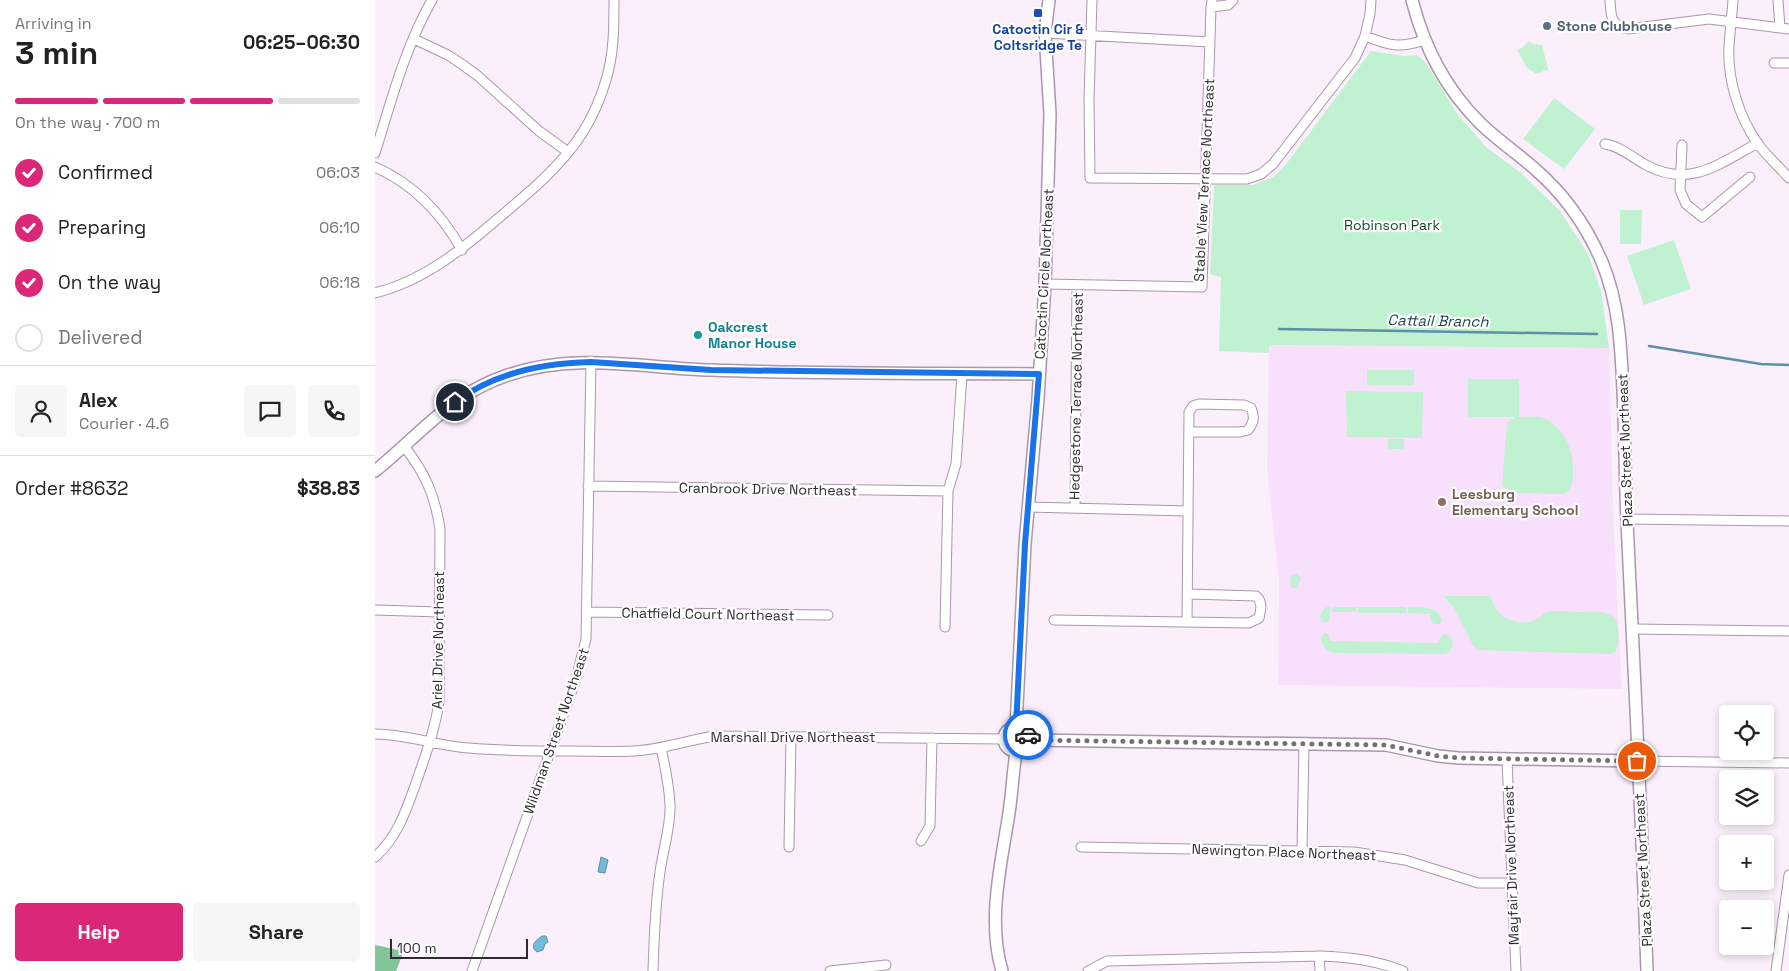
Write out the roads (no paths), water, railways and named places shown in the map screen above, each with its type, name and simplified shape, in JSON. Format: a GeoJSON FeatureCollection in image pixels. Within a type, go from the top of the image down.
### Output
{"type":"FeatureCollection","features":[{"type":"Feature","properties":{"kind":"street"},"geometry":{"type":"LineString","coordinates":[[375,153],[413,39],[432,0]]}},
{"type":"Feature","properties":{"kind":"street"},"geometry":{"type":"LineString","coordinates":[[375,293],[410,280],[461,250],[544,179],[568,152],[583,131],[606,80],[612,50],[614,0]]}},
{"type":"Feature","properties":{"kind":"street","name":"Catoctin Circle Northeast"},"geometry":{"type":"LineString","coordinates":[[1016,727],[1028,507],[1045,284],[1050,114],[1045,33],[1049,0]]}},
{"type":"Feature","properties":{"kind":"street"},"geometry":{"type":"LineString","coordinates":[[1092,0],[1089,99],[1091,178],[1205,179],[1247,179],[1261,174],[1267,169],[1347,71],[1365,36],[1371,0]]}},
{"type":"Feature","properties":{"kind":"street","name":"Stable View Terrace Northeast"},"geometry":{"type":"LineString","coordinates":[[1045,284],[1202,288],[1211,4],[1228,5],[1233,0]]}},
{"type":"Feature","properties":{"kind":"street","name":"Plaza Street Northeast"},"geometry":{"type":"LineString","coordinates":[[1412,0],[1423,40],[1456,96],[1473,116],[1536,170],[1565,199],[1584,228],[1601,260],[1612,289],[1620,329],[1647,971]]}},
{"type":"Feature","properties":{"kind":"street"},"geometry":{"type":"LineString","coordinates":[[1610,0],[1611,17],[1614,22],[1620,27],[1628,29],[1709,19],[1785,28],[1778,0]]}},
{"type":"Feature","properties":{"kind":"street"},"geometry":{"type":"LineString","coordinates":[[1733,0],[1729,46],[1731,76],[1736,98],[1744,118],[1758,143],[1789,178]]}},
{"type":"Feature","properties":{"kind":"street"},"geometry":{"type":"LineString","coordinates":[[1045,33],[1209,42]]}},
{"type":"Feature","properties":{"kind":"street"},"geometry":{"type":"LineString","coordinates":[[1365,36],[1390,46],[1411,44],[1423,40]]}},
{"type":"Feature","properties":{"kind":"street"},"geometry":{"type":"LineString","coordinates":[[413,39],[463,65],[478,76],[539,131],[568,152]]}},
{"type":"Feature","properties":{"kind":"street"},"geometry":{"type":"LineString","coordinates":[[1774,62],[1789,63]]}},
{"type":"Feature","properties":{"kind":"street"},"geometry":{"type":"LineString","coordinates":[[1605,144],[1613,145],[1650,167],[1680,176],[1698,174],[1712,169],[1758,143]]}},
{"type":"Feature","properties":{"kind":"street"},"geometry":{"type":"LineString","coordinates":[[1681,145],[1680,190],[1686,204],[1702,217],[1750,177]]}},
{"type":"Feature","properties":{"kind":"street"},"geometry":{"type":"LineString","coordinates":[[375,167],[397,178],[420,195],[440,215],[461,250]]}},
{"type":"Feature","properties":{"kind":"street","name":"Hedgestone Terrace Northeast"},"geometry":{"type":"LineString","coordinates":[[1075,508],[1077,285]]}},
{"type":"Feature","properties":{"kind":"street"},"geometry":{"type":"LineString","coordinates":[[375,472],[431,421],[463,396],[507,375],[552,364],[591,362],[711,370],[1039,374]]}},
{"type":"Feature","properties":{"kind":"street","name":"Wildman Street Northeast"},"geometry":{"type":"LineString","coordinates":[[472,971],[583,658],[587,612],[591,362]]}},
{"type":"Feature","properties":{"kind":"street"},"geometry":{"type":"LineString","coordinates":[[945,627],[948,492],[956,464],[962,374]]}},
{"type":"Feature","properties":{"kind":"street"},"geometry":{"type":"LineString","coordinates":[[1187,622],[1189,412],[1193,406],[1199,404],[1244,405],[1251,408],[1254,416],[1253,424],[1248,430],[1240,432],[1189,432]]}},
{"type":"Feature","properties":{"kind":"street","name":"Ariel Drive Northeast"},"geometry":{"type":"LineString","coordinates":[[375,857],[398,829],[430,742],[439,702],[440,612],[437,508],[425,478],[404,446]]}},
{"type":"Feature","properties":{"kind":"street","name":"Cranbrook Drive Northeast"},"geometry":{"type":"LineString","coordinates":[[588,486],[948,492]]}},
{"type":"Feature","properties":{"kind":"street"},"geometry":{"type":"LineString","coordinates":[[1028,507],[1188,510]]}},
{"type":"Feature","properties":{"kind":"street"},"geometry":{"type":"LineString","coordinates":[[1627,519],[1789,521]]}},
{"type":"Feature","properties":{"kind":"street"},"geometry":{"type":"LineString","coordinates":[[1054,620],[1249,623],[1259,618],[1260,600],[1256,596],[1188,594]]}},
{"type":"Feature","properties":{"kind":"street"},"geometry":{"type":"LineString","coordinates":[[375,610],[440,612]]}},
{"type":"Feature","properties":{"kind":"street","name":"Chatfield Court Northeast"},"geometry":{"type":"LineString","coordinates":[[587,612],[828,615]]}},
{"type":"Feature","properties":{"kind":"street"},"geometry":{"type":"LineString","coordinates":[[1633,629],[1789,631]]}},
{"type":"Feature","properties":{"kind":"street"},"geometry":{"type":"LineString","coordinates":[[1016,727],[1025,731],[1029,740],[1025,748],[1016,752],[1009,750],[1004,743],[1007,731],[1016,727]]}},
{"type":"Feature","properties":{"kind":"street","name":"Marshall Drive Northeast"},"geometry":{"type":"LineString","coordinates":[[375,734],[391,734],[468,748],[550,751],[633,751],[661,748],[696,738],[715,736],[1004,739]]}},
{"type":"Feature","properties":{"kind":"street"},"geometry":{"type":"LineString","coordinates":[[789,848],[791,737]]}},
{"type":"Feature","properties":{"kind":"street"},"geometry":{"type":"LineString","coordinates":[[921,841],[930,826],[932,738]]}},
{"type":"Feature","properties":{"kind":"street"},"geometry":{"type":"LineString","coordinates":[[1029,740],[1386,745],[1438,756],[1459,758],[1789,763]]}},
{"type":"Feature","properties":{"kind":"street"},"geometry":{"type":"LineString","coordinates":[[1302,850],[1304,743]]}},
{"type":"Feature","properties":{"kind":"street"},"geometry":{"type":"LineString","coordinates":[[653,971],[654,928],[660,872],[669,826],[670,806],[669,787],[661,748]]}},
{"type":"Feature","properties":{"kind":"street"},"geometry":{"type":"LineString","coordinates":[[1002,971],[996,944],[996,902],[1016,752]]}},
{"type":"Feature","properties":{"kind":"street","name":"Mayfair Drive Northeast"},"geometry":{"type":"LineString","coordinates":[[1507,760],[1516,971]]}},
{"type":"Feature","properties":{"kind":"street","name":"Newington Place Northeast"},"geometry":{"type":"LineString","coordinates":[[1081,846],[1302,850],[1379,854],[1429,867],[1478,883],[1512,883]]}},
{"type":"Feature","properties":{"kind":"street"},"geometry":{"type":"LineString","coordinates":[[1776,971],[1789,875]]}},
{"type":"Feature","properties":{"kind":"street"},"geometry":{"type":"LineString","coordinates":[[1088,971],[1107,961],[1319,956],[1367,960],[1403,971]]}},
{"type":"Feature","properties":{"kind":"street"},"geometry":{"type":"LineString","coordinates":[[1319,956],[1319,971]]}},
{"type":"Feature","properties":{"kind":"street"},"geometry":{"type":"LineString","coordinates":[[830,971],[886,965]]}},
{"type":"Feature","properties":{"kind":"water"},"geometry":{"type":"Polygon","coordinates":[[[601,857],[608,860],[605,873],[598,872],[601,857]]]}},
{"type":"Feature","properties":{"kind":"water"},"geometry":{"type":"Polygon","coordinates":[[[542,936],[546,936],[548,942],[543,950],[537,952],[533,945],[542,936]]]}},
{"type":"Feature","properties":{"kind":"waterway","name":"Cattail Branch"},"geometry":{"type":"LineString","coordinates":[[1279,329],[1597,334]]}},
{"type":"Feature","properties":{"kind":"waterway","name":"Cattail Branch"},"geometry":{"type":"LineString","coordinates":[[1649,346],[1761,364],[1789,365]]}},
{"type":"Feature","properties":{"kind":"place","name":"Catoctin Cir & Coltsridge Te"},"geometry":{"type":"Point","coordinates":[1038,13]}},
{"type":"Feature","properties":{"kind":"place","name":"Stone Clubhouse"},"geometry":{"type":"Point","coordinates":[1547,26]}},
{"type":"Feature","properties":{"kind":"place","name":"Oakcrest Manor House"},"geometry":{"type":"Point","coordinates":[698,335]}},
{"type":"Feature","properties":{"kind":"place","name":"Leesburg Elementary School"},"geometry":{"type":"Point","coordinates":[1442,502]}},
{"type":"Feature","properties":{"kind":"park label","name":"Robinson Park"},"geometry":{"type":"Point","coordinates":[1392,225]}}]}
